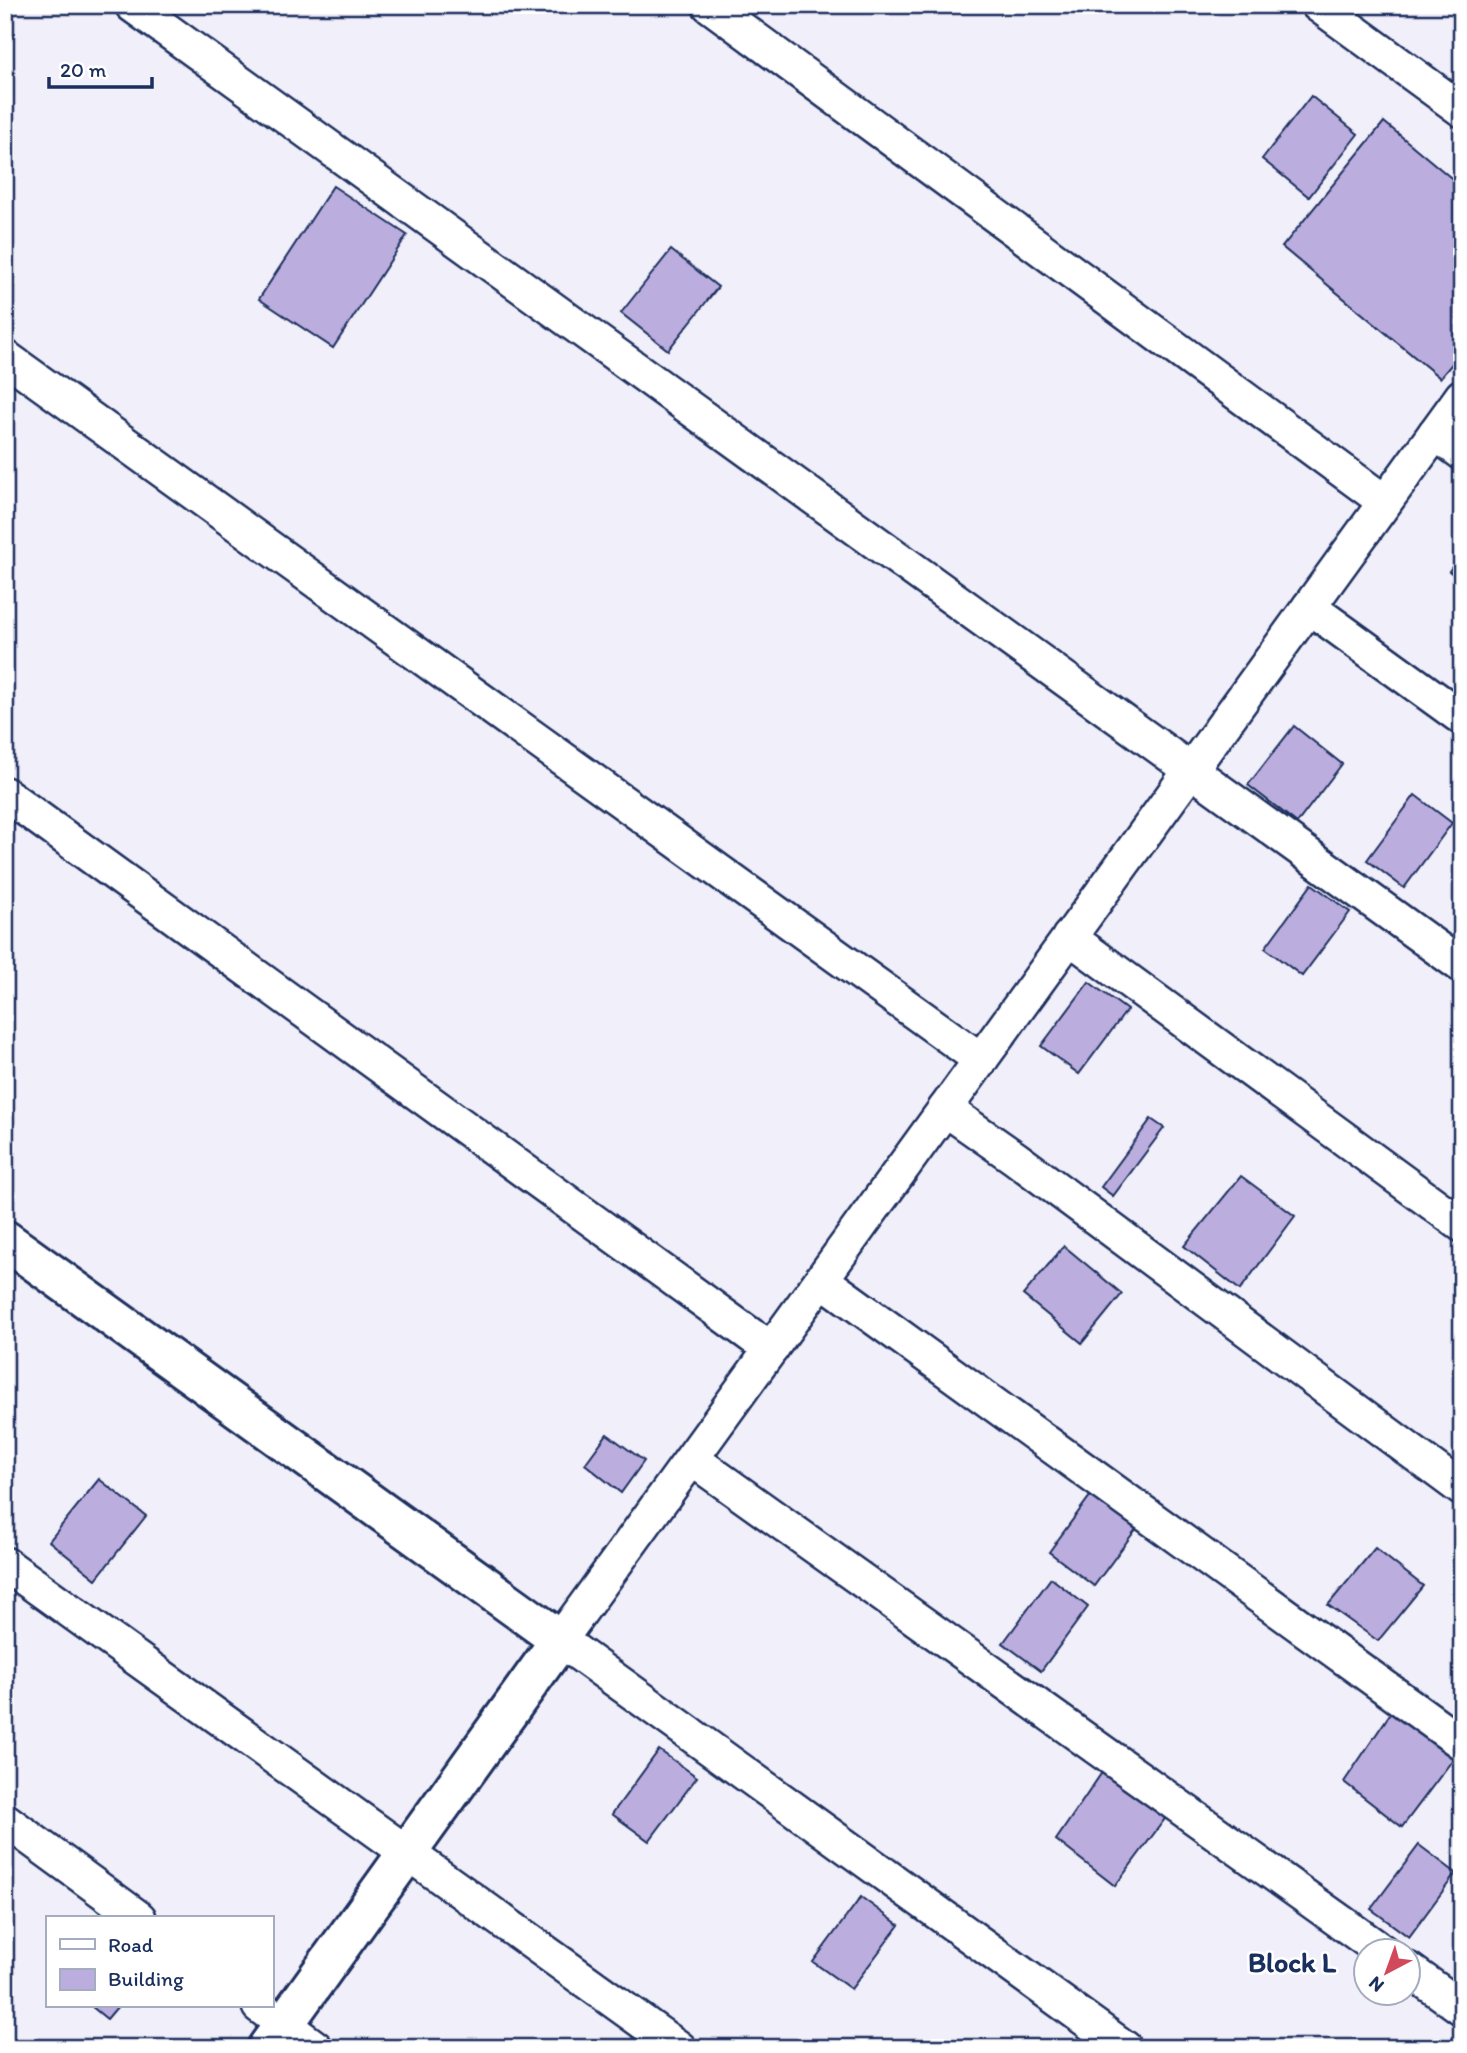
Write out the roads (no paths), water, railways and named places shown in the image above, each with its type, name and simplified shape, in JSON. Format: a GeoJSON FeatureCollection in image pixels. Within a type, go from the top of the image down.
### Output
{"type":"FeatureCollection","features":[{"type":"Feature","properties":{"kind":"street"},"geometry":{"type":"LineString","coordinates":[[132,5],[1462,966]]}},
{"type":"Feature","properties":{"kind":"street"},"geometry":{"type":"LineString","coordinates":[[709,5],[1385,502]]}},
{"type":"Feature","properties":{"kind":"street"},"geometry":{"type":"LineString","coordinates":[[1318,5],[1462,110]]}},
{"type":"Feature","properties":{"kind":"street"},"geometry":{"type":"LineString","coordinates":[[5,357],[981,1060]]}},
{"type":"Feature","properties":{"kind":"street"},"geometry":{"type":"LineString","coordinates":[[316,2048],[270,2026],[407,1853],[1462,396]]}},
{"type":"Feature","properties":{"kind":"street"},"geometry":{"type":"LineString","coordinates":[[1434,433],[1462,453]]}},
{"type":"Feature","properties":{"kind":"street"},"geometry":{"type":"LineString","coordinates":[[1309,607],[1462,718]]}},
{"type":"Feature","properties":{"kind":"street"},"geometry":{"type":"LineString","coordinates":[[5,794],[772,1348]]}},
{"type":"Feature","properties":{"kind":"street"},"geometry":{"type":"LineString","coordinates":[[1069,937],[1462,1225]]}},
{"type":"Feature","properties":{"kind":"street"},"geometry":{"type":"LineString","coordinates":[[945,1109],[1462,1489]]}},
{"type":"Feature","properties":{"kind":"street"},"geometry":{"type":"LineString","coordinates":[[5,1240],[1125,2048]]}},
{"type":"Feature","properties":{"kind":"street"},"geometry":{"type":"LineString","coordinates":[[822,1280],[1462,1742]]}},
{"type":"Feature","properties":{"kind":"street"},"geometry":{"type":"LineString","coordinates":[[692,1458],[1365,1938]]}},
{"type":"Feature","properties":{"kind":"street"},"geometry":{"type":"LineString","coordinates":[[5,1564],[679,2048]]}},
{"type":"Feature","properties":{"kind":"street"},"geometry":{"type":"LineString","coordinates":[[5,1820],[136,1916]]}},
{"type":"Feature","properties":{"kind":"street"},"geometry":{"type":"LineString","coordinates":[[1422,1979],[1462,2008]]}},
{"type":"Feature","properties":{"kind":"district","name":"Block L"},"geometry":{"type":"Point","coordinates":[1292,1962]}}]}
